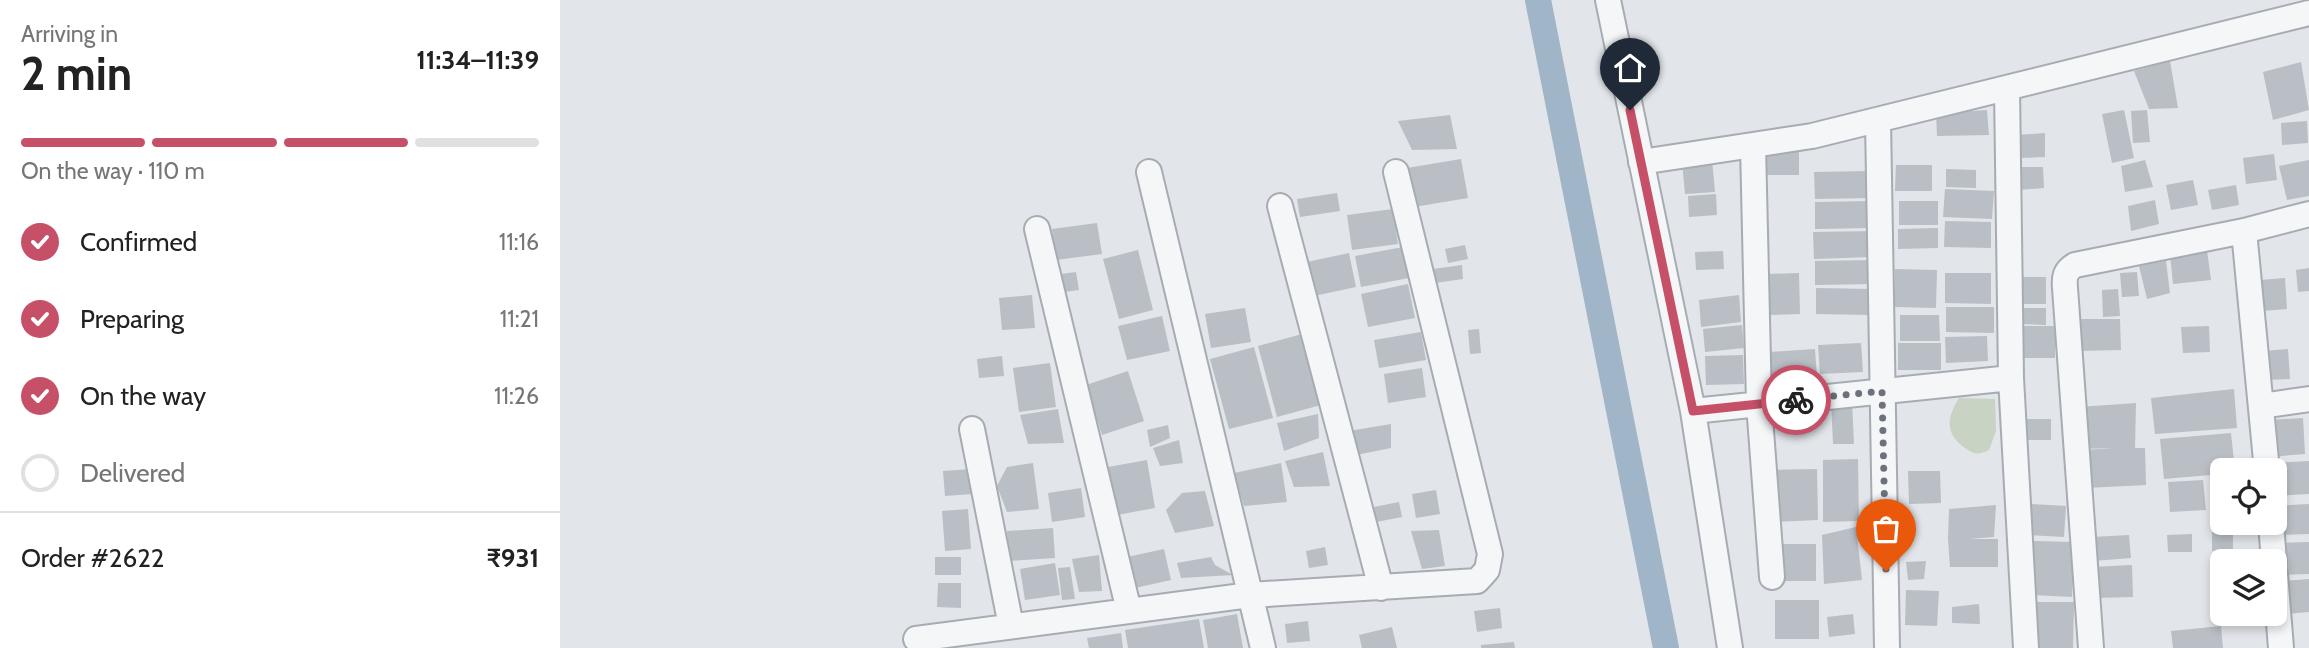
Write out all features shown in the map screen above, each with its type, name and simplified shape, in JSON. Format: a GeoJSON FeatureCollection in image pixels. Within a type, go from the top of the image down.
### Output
{"type":"FeatureCollection","features":[{"type":"Feature","properties":{"kind":"street"},"geometry":{"type":"LineString","coordinates":[[1608,0],[1693,411],[1730,648]]}},
{"type":"Feature","properties":{"kind":"street"},"geometry":{"type":"LineString","coordinates":[[1641,162],[1812,136],[2309,13]]}},
{"type":"Feature","properties":{"kind":"street"},"geometry":{"type":"LineString","coordinates":[[2007,88],[2011,377],[2026,648]]}},
{"type":"Feature","properties":{"kind":"street"},"geometry":{"type":"LineString","coordinates":[[1878,120],[1887,648]]}},
{"type":"Feature","properties":{"kind":"street"},"geometry":{"type":"LineString","coordinates":[[1754,146],[1759,404],[1772,577]]}},
{"type":"Feature","properties":{"kind":"street"},"geometry":{"type":"LineString","coordinates":[[1149,172],[1263,648]]}},
{"type":"Feature","properties":{"kind":"street"},"geometry":{"type":"LineString","coordinates":[[916,639],[1001,634],[1129,611],[1250,595],[1477,581],[1488,570],[1490,554],[1395,172]]}},
{"type":"Feature","properties":{"kind":"street"},"geometry":{"type":"LineString","coordinates":[[1280,206],[1381,588]]}},
{"type":"Feature","properties":{"kind":"street"},"geometry":{"type":"LineString","coordinates":[[2091,648],[2065,288],[2067,270],[2075,265],[2309,214]]}},
{"type":"Feature","properties":{"kind":"street"},"geometry":{"type":"LineString","coordinates":[[1037,229],[1129,611]]}},
{"type":"Feature","properties":{"kind":"street"},"geometry":{"type":"LineString","coordinates":[[2244,230],[2266,458]]}},
{"type":"Feature","properties":{"kind":"street"},"geometry":{"type":"LineString","coordinates":[[1693,411],[2011,377]]}},
{"type":"Feature","properties":{"kind":"street"},"geometry":{"type":"LineString","coordinates":[[2261,406],[2309,399]]}},
{"type":"Feature","properties":{"kind":"street"},"geometry":{"type":"LineString","coordinates":[[972,429],[1001,634]]}},
{"type":"Feature","properties":{"kind":"street"},"geometry":{"type":"LineString","coordinates":[[2279,626],[2281,648]]}},
{"type":"Feature","properties":{"kind":"green space"},"geometry":{"type":"Polygon","coordinates":[[[1959,398],[1995,399],[1996,431],[1989,450],[1971,452],[1955,439],[1950,420],[1959,398]]]}},
{"type":"Feature","properties":{"kind":"building"},"geometry":{"type":"Polygon","coordinates":[[[2170,61],[2178,108],[2149,109],[2134,71],[2170,61]]]}},
{"type":"Feature","properties":{"kind":"building"},"geometry":{"type":"Polygon","coordinates":[[[2301,62],[2309,110],[2273,120],[2263,72],[2301,62]]]}},
{"type":"Feature","properties":{"kind":"building"},"geometry":{"type":"Polygon","coordinates":[[[1987,110],[1989,135],[1937,136],[1936,113],[1987,110]]]}},
{"type":"Feature","properties":{"kind":"building"},"geometry":{"type":"Polygon","coordinates":[[[2124,110],[2134,158],[2112,163],[2102,114],[2124,110]]]}},
{"type":"Feature","properties":{"kind":"building"},"geometry":{"type":"Polygon","coordinates":[[[2147,110],[2150,142],[2133,143],[2131,111],[2147,110]]]}},
{"type":"Feature","properties":{"kind":"building"},"geometry":{"type":"Polygon","coordinates":[[[1450,115],[1457,149],[1412,150],[1398,121],[1450,115]]]}},
{"type":"Feature","properties":{"kind":"building"},"geometry":{"type":"Polygon","coordinates":[[[2307,121],[2308,143],[2282,145],[2281,123],[2307,121]]]}},
{"type":"Feature","properties":{"kind":"building"},"geometry":{"type":"Polygon","coordinates":[[[2045,133],[2045,157],[2018,158],[2017,135],[2045,133]]]}},
{"type":"Feature","properties":{"kind":"building"},"geometry":{"type":"Polygon","coordinates":[[[1766,150],[1799,150],[1799,175],[1766,175],[1766,150]]]}},
{"type":"Feature","properties":{"kind":"building"},"geometry":{"type":"Polygon","coordinates":[[[2274,154],[2277,180],[2246,184],[2243,158],[2274,154]]]}},
{"type":"Feature","properties":{"kind":"building"},"geometry":{"type":"Polygon","coordinates":[[[1461,159],[1468,198],[1414,207],[1407,168],[1461,159]]]}},
{"type":"Feature","properties":{"kind":"building"},"geometry":{"type":"Polygon","coordinates":[[[1712,159],[1715,192],[1685,194],[1682,161],[1712,159]]]}},
{"type":"Feature","properties":{"kind":"building"},"geometry":{"type":"Polygon","coordinates":[[[2145,160],[2153,187],[2125,192],[2121,166],[2145,160]]]}},
{"type":"Feature","properties":{"kind":"building"},"geometry":{"type":"Polygon","coordinates":[[[2309,160],[2309,196],[2287,200],[2279,166],[2309,160]]]}},
{"type":"Feature","properties":{"kind":"building"},"geometry":{"type":"Polygon","coordinates":[[[1896,165],[1932,165],[1932,191],[1895,191],[1896,165]]]}},
{"type":"Feature","properties":{"kind":"building"},"geometry":{"type":"Polygon","coordinates":[[[2018,167],[2043,167],[2044,188],[2018,190],[2018,167]]]}},
{"type":"Feature","properties":{"kind":"building"},"geometry":{"type":"Polygon","coordinates":[[[1946,169],[1976,170],[1976,188],[1946,187],[1946,169]]]}},
{"type":"Feature","properties":{"kind":"building"},"geometry":{"type":"Polygon","coordinates":[[[1870,171],[1871,198],[1815,199],[1814,172],[1870,171]]]}},
{"type":"Feature","properties":{"kind":"building"},"geometry":{"type":"Polygon","coordinates":[[[2193,180],[2198,205],[2171,210],[2166,185],[2193,180]]]}},
{"type":"Feature","properties":{"kind":"building"},"geometry":{"type":"Polygon","coordinates":[[[2236,185],[2239,205],[2212,210],[2208,190],[2236,185]]]}},
{"type":"Feature","properties":{"kind":"building"},"geometry":{"type":"Polygon","coordinates":[[[1945,189],[1994,191],[1992,219],[1943,217],[1945,189]]]}},
{"type":"Feature","properties":{"kind":"building"},"geometry":{"type":"Polygon","coordinates":[[[1337,193],[1340,211],[1300,217],[1297,199],[1337,193]]]}},
{"type":"Feature","properties":{"kind":"building"},"geometry":{"type":"Polygon","coordinates":[[[1716,194],[1717,215],[1689,217],[1688,196],[1716,194]]]}},
{"type":"Feature","properties":{"kind":"building"},"geometry":{"type":"Polygon","coordinates":[[[2155,200],[2159,224],[2131,231],[2128,206],[2155,200]]]}},
{"type":"Feature","properties":{"kind":"building"},"geometry":{"type":"Polygon","coordinates":[[[1871,201],[1872,228],[1815,229],[1815,202],[1871,201]]]}},
{"type":"Feature","properties":{"kind":"building"},"geometry":{"type":"Polygon","coordinates":[[[1899,201],[1938,201],[1938,225],[1899,225],[1899,201]]]}},
{"type":"Feature","properties":{"kind":"building"},"geometry":{"type":"Polygon","coordinates":[[[1393,209],[1398,244],[1352,250],[1347,215],[1393,209]]]}},
{"type":"Feature","properties":{"kind":"building"},"geometry":{"type":"Polygon","coordinates":[[[1945,221],[1991,222],[1991,248],[1944,247],[1945,221]]]}},
{"type":"Feature","properties":{"kind":"building"},"geometry":{"type":"Polygon","coordinates":[[[1097,223],[1102,254],[1056,260],[1052,229],[1097,223]]]}},
{"type":"Feature","properties":{"kind":"building"},"geometry":{"type":"Polygon","coordinates":[[[1938,228],[1938,248],[1898,249],[1898,229],[1938,228]]]}},
{"type":"Feature","properties":{"kind":"building"},"geometry":{"type":"Polygon","coordinates":[[[1873,231],[1873,257],[1814,259],[1813,232],[1873,231]]]}},
{"type":"Feature","properties":{"kind":"building"},"geometry":{"type":"Polygon","coordinates":[[[1465,245],[1468,259],[1448,263],[1445,249],[1465,245]]]}},
{"type":"Feature","properties":{"kind":"building"},"geometry":{"type":"Polygon","coordinates":[[[1403,247],[1409,278],[1361,287],[1355,256],[1403,247]]]}},
{"type":"Feature","properties":{"kind":"building"},"geometry":{"type":"Polygon","coordinates":[[[1138,250],[1153,310],[1119,319],[1103,259],[1138,250]]]}},
{"type":"Feature","properties":{"kind":"building"},"geometry":{"type":"Polygon","coordinates":[[[2207,250],[2211,280],[2173,284],[2170,254],[2207,250]]]}},
{"type":"Feature","properties":{"kind":"building"},"geometry":{"type":"Polygon","coordinates":[[[1723,251],[1724,269],[1696,270],[1695,252],[1723,251]]]}},
{"type":"Feature","properties":{"kind":"building"},"geometry":{"type":"Polygon","coordinates":[[[1349,253],[1356,287],[1314,296],[1307,262],[1349,253]]]}},
{"type":"Feature","properties":{"kind":"building"},"geometry":{"type":"Polygon","coordinates":[[[1873,260],[1873,284],[1815,285],[1815,261],[1873,260]]]}},
{"type":"Feature","properties":{"kind":"building"},"geometry":{"type":"Polygon","coordinates":[[[2166,261],[2170,293],[2147,299],[2139,266],[2166,261]]]}},
{"type":"Feature","properties":{"kind":"building"},"geometry":{"type":"Polygon","coordinates":[[[1462,265],[1463,279],[1435,283],[1433,269],[1462,265]]]}},
{"type":"Feature","properties":{"kind":"building"},"geometry":{"type":"Polygon","coordinates":[[[2309,268],[2309,291],[2298,292],[2296,270],[2309,268]]]}},
{"type":"Feature","properties":{"kind":"building"},"geometry":{"type":"Polygon","coordinates":[[[1895,269],[1937,270],[1936,308],[1895,307],[1895,269]]]}},
{"type":"Feature","properties":{"kind":"building"},"geometry":{"type":"Polygon","coordinates":[[[1076,272],[1079,290],[1064,292],[1061,274],[1076,272]]]}},
{"type":"Feature","properties":{"kind":"building"},"geometry":{"type":"Polygon","coordinates":[[[2137,272],[2139,296],[2122,297],[2120,273],[2137,272]]]}},
{"type":"Feature","properties":{"kind":"building"},"geometry":{"type":"Polygon","coordinates":[[[1799,273],[1800,314],[1768,315],[1766,274],[1799,273]]]}},
{"type":"Feature","properties":{"kind":"building"},"geometry":{"type":"Polygon","coordinates":[[[1945,273],[1991,273],[1991,304],[1945,303],[1945,273]]]}},
{"type":"Feature","properties":{"kind":"building"},"geometry":{"type":"Polygon","coordinates":[[[2023,277],[2046,277],[2046,304],[2023,304],[2023,277]]]}},
{"type":"Feature","properties":{"kind":"building"},"geometry":{"type":"Polygon","coordinates":[[[2285,278],[2287,309],[2262,311],[2260,280],[2285,278]]]}},
{"type":"Feature","properties":{"kind":"building"},"geometry":{"type":"Polygon","coordinates":[[[1408,284],[1415,318],[1368,327],[1361,294],[1408,284]]]}},
{"type":"Feature","properties":{"kind":"building"},"geometry":{"type":"Polygon","coordinates":[[[1816,288],[1873,289],[1873,315],[1816,314],[1816,288]]]}},
{"type":"Feature","properties":{"kind":"building"},"geometry":{"type":"Polygon","coordinates":[[[2118,289],[2120,316],[2103,317],[2102,290],[2118,289]]]}},
{"type":"Feature","properties":{"kind":"building"},"geometry":{"type":"Polygon","coordinates":[[[1032,295],[1035,328],[1002,330],[999,298],[1032,295]]]}},
{"type":"Feature","properties":{"kind":"building"},"geometry":{"type":"Polygon","coordinates":[[[1739,295],[1741,322],[1701,327],[1699,300],[1739,295]]]}},
{"type":"Feature","properties":{"kind":"building"},"geometry":{"type":"Polygon","coordinates":[[[1946,307],[1994,307],[1994,333],[1946,332],[1946,307]]]}},
{"type":"Feature","properties":{"kind":"building"},"geometry":{"type":"Polygon","coordinates":[[[1245,308],[1251,342],[1211,348],[1205,314],[1245,308]]]}},
{"type":"Feature","properties":{"kind":"building"},"geometry":{"type":"Polygon","coordinates":[[[2021,308],[2046,308],[2046,325],[2021,324],[2021,308]]]}},
{"type":"Feature","properties":{"kind":"building"},"geometry":{"type":"Polygon","coordinates":[[[1900,315],[1939,315],[1940,341],[1900,341],[1900,315]]]}},
{"type":"Feature","properties":{"kind":"building"},"geometry":{"type":"Polygon","coordinates":[[[1162,316],[1170,351],[1127,360],[1118,326],[1162,316]]]}},
{"type":"Feature","properties":{"kind":"building"},"geometry":{"type":"Polygon","coordinates":[[[2077,319],[2120,319],[2121,350],[2077,351],[2077,319]]]}},
{"type":"Feature","properties":{"kind":"building"},"geometry":{"type":"Polygon","coordinates":[[[1742,325],[1744,348],[1705,352],[1703,329],[1742,325]]]}},
{"type":"Feature","properties":{"kind":"building"},"geometry":{"type":"Polygon","coordinates":[[[2020,326],[2055,326],[2055,358],[2020,358],[2020,326]]]}},
{"type":"Feature","properties":{"kind":"building"},"geometry":{"type":"Polygon","coordinates":[[[2209,326],[2210,352],[2183,353],[2181,327],[2209,326]]]}},
{"type":"Feature","properties":{"kind":"building"},"geometry":{"type":"Polygon","coordinates":[[[1479,329],[1481,353],[1470,354],[1468,330],[1479,329]]]}},
{"type":"Feature","properties":{"kind":"building"},"geometry":{"type":"Polygon","coordinates":[[[1421,332],[1426,360],[1379,368],[1374,340],[1421,332]]]}},
{"type":"Feature","properties":{"kind":"building"},"geometry":{"type":"Polygon","coordinates":[[[1302,334],[1321,405],[1277,417],[1258,346],[1302,334]]]}},
{"type":"Feature","properties":{"kind":"building"},"geometry":{"type":"Polygon","coordinates":[[[1987,336],[1988,361],[1946,363],[1945,337],[1987,336]]]}},
{"type":"Feature","properties":{"kind":"building"},"geometry":{"type":"Polygon","coordinates":[[[1861,343],[1863,372],[1820,374],[1818,345],[1861,343]]]}},
{"type":"Feature","properties":{"kind":"building"},"geometry":{"type":"Polygon","coordinates":[[[1898,343],[1941,343],[1941,370],[1898,370],[1898,343]]]}},
{"type":"Feature","properties":{"kind":"building"},"geometry":{"type":"Polygon","coordinates":[[[1254,347],[1273,418],[1229,429],[1210,359],[1254,347]]]}},
{"type":"Feature","properties":{"kind":"building"},"geometry":{"type":"Polygon","coordinates":[[[1815,349],[1817,378],[1771,380],[1769,352],[1815,349]]]}},
{"type":"Feature","properties":{"kind":"building"},"geometry":{"type":"Polygon","coordinates":[[[2288,349],[2290,379],[2266,380],[2264,351],[2288,349]]]}},
{"type":"Feature","properties":{"kind":"building"},"geometry":{"type":"Polygon","coordinates":[[[1743,355],[1744,384],[1706,385],[1705,356],[1743,355]]]}},
{"type":"Feature","properties":{"kind":"building"},"geometry":{"type":"Polygon","coordinates":[[[1002,356],[1004,376],[979,378],[977,359],[1002,356]]]}},
{"type":"Feature","properties":{"kind":"building"},"geometry":{"type":"Polygon","coordinates":[[[1050,363],[1056,407],[1019,412],[1013,368],[1050,363]]]}},
{"type":"Feature","properties":{"kind":"building"},"geometry":{"type":"Polygon","coordinates":[[[1422,368],[1426,397],[1388,403],[1384,374],[1422,368]]]}},
{"type":"Feature","properties":{"kind":"building"},"geometry":{"type":"Polygon","coordinates":[[[1128,371],[1144,421],[1102,435],[1086,385],[1128,371]]]}},
{"type":"Feature","properties":{"kind":"building"},"geometry":{"type":"Polygon","coordinates":[[[2234,389],[2237,428],[2155,434],[2151,398],[2234,389]]]}},
{"type":"Feature","properties":{"kind":"building"},"geometry":{"type":"Polygon","coordinates":[[[1831,401],[1852,402],[1854,444],[1833,444],[1831,401]]]}},
{"type":"Feature","properties":{"kind":"building"},"geometry":{"type":"Polygon","coordinates":[[[2136,403],[2135,448],[2145,448],[2146,485],[2086,488],[2085,450],[2112,448],[2082,449],[2078,407],[2136,403]]]}},
{"type":"Feature","properties":{"kind":"building"},"geometry":{"type":"Polygon","coordinates":[[[1058,409],[1064,443],[1028,444],[1020,415],[1058,409]]]}},
{"type":"Feature","properties":{"kind":"building"},"geometry":{"type":"Polygon","coordinates":[[[1318,414],[1319,438],[1284,451],[1277,423],[1318,414]]]}},
{"type":"Feature","properties":{"kind":"building"},"geometry":{"type":"Polygon","coordinates":[[[2303,418],[2305,454],[2269,457],[2266,420],[2303,418]]]}},
{"type":"Feature","properties":{"kind":"building"},"geometry":{"type":"Polygon","coordinates":[[[2026,419],[2051,419],[2051,440],[2026,440],[2026,419]]]}},
{"type":"Feature","properties":{"kind":"building"},"geometry":{"type":"Polygon","coordinates":[[[1391,424],[1391,448],[1351,456],[1349,431],[1391,424]]]}},
{"type":"Feature","properties":{"kind":"building"},"geometry":{"type":"Polygon","coordinates":[[[1168,425],[1170,438],[1150,447],[1147,430],[1168,425]]]}},
{"type":"Feature","properties":{"kind":"building"},"geometry":{"type":"Polygon","coordinates":[[[2231,433],[2234,458],[2210,458],[2210,475],[2164,479],[2160,439],[2231,433]]]}},
{"type":"Feature","properties":{"kind":"building"},"geometry":{"type":"Polygon","coordinates":[[[1179,440],[1183,463],[1160,466],[1153,448],[1179,440]]]}},
{"type":"Feature","properties":{"kind":"building"},"geometry":{"type":"Polygon","coordinates":[[[1323,452],[1330,486],[1294,487],[1285,461],[1323,452]]]}},
{"type":"Feature","properties":{"kind":"building"},"geometry":{"type":"Polygon","coordinates":[[[1858,459],[1859,521],[1823,522],[1823,460],[1858,459]]]}},
{"type":"Feature","properties":{"kind":"building"},"geometry":{"type":"Polygon","coordinates":[[[1147,460],[1155,508],[1117,515],[1108,467],[1147,460]]]}},
{"type":"Feature","properties":{"kind":"building"},"geometry":{"type":"Polygon","coordinates":[[[2309,461],[2309,494],[2287,495],[2287,462],[2309,461]]]}},
{"type":"Feature","properties":{"kind":"building"},"geometry":{"type":"Polygon","coordinates":[[[1033,463],[1039,509],[1007,512],[997,486],[1007,467],[1033,463]]]}},
{"type":"Feature","properties":{"kind":"building"},"geometry":{"type":"Polygon","coordinates":[[[1281,463],[1287,502],[1244,506],[1234,473],[1281,463]]]}},
{"type":"Feature","properties":{"kind":"building"},"geometry":{"type":"Polygon","coordinates":[[[971,469],[972,494],[945,496],[943,471],[971,469]]]}},
{"type":"Feature","properties":{"kind":"building"},"geometry":{"type":"Polygon","coordinates":[[[1817,469],[1818,520],[1771,522],[1770,470],[1817,469]]]}},
{"type":"Feature","properties":{"kind":"building"},"geometry":{"type":"Polygon","coordinates":[[[1908,471],[1940,471],[1941,503],[1909,504],[1908,471]]]}},
{"type":"Feature","properties":{"kind":"building"},"geometry":{"type":"Polygon","coordinates":[[[2203,480],[2206,510],[2170,512],[2168,482],[2203,480]]]}},
{"type":"Feature","properties":{"kind":"building"},"geometry":{"type":"Polygon","coordinates":[[[1081,488],[1085,517],[1052,522],[1048,493],[1081,488]]]}},
{"type":"Feature","properties":{"kind":"building"},"geometry":{"type":"Polygon","coordinates":[[[1436,490],[1440,514],[1416,518],[1412,494],[1436,490]]]}},
{"type":"Feature","properties":{"kind":"building"},"geometry":{"type":"Polygon","coordinates":[[[1205,491],[1214,526],[1175,533],[1166,510],[1182,493],[1205,491]]]}},
{"type":"Feature","properties":{"kind":"building"},"geometry":{"type":"Polygon","coordinates":[[[1399,502],[1402,517],[1376,522],[1374,507],[1399,502]]]}},
{"type":"Feature","properties":{"kind":"building"},"geometry":{"type":"Polygon","coordinates":[[[2031,504],[2066,506],[2064,537],[2029,535],[2031,504]]]}},
{"type":"Feature","properties":{"kind":"building"},"geometry":{"type":"Polygon","coordinates":[[[2309,504],[2309,534],[2287,535],[2287,505],[2309,504]]]}},
{"type":"Feature","properties":{"kind":"building"},"geometry":{"type":"Polygon","coordinates":[[[1996,505],[1994,537],[1969,539],[1998,539],[1998,567],[1950,567],[1949,509],[1996,505]]]}},
{"type":"Feature","properties":{"kind":"building"},"geometry":{"type":"Polygon","coordinates":[[[968,509],[971,549],[945,551],[942,511],[968,509]]]}},
{"type":"Feature","properties":{"kind":"building"},"geometry":{"type":"Polygon","coordinates":[[[1856,527],[1862,580],[1824,584],[1822,535],[1856,527]]]}},
{"type":"Feature","properties":{"kind":"building"},"geometry":{"type":"Polygon","coordinates":[[[1053,528],[1055,558],[1009,561],[1007,531],[1053,528]]]}},
{"type":"Feature","properties":{"kind":"building"},"geometry":{"type":"Polygon","coordinates":[[[1439,530],[1445,566],[1422,569],[1411,531],[1439,530]]]}},
{"type":"Feature","properties":{"kind":"building"},"geometry":{"type":"Polygon","coordinates":[[[2192,534],[2192,552],[2168,552],[2167,535],[2192,534]]]}},
{"type":"Feature","properties":{"kind":"building"},"geometry":{"type":"Polygon","coordinates":[[[2129,535],[2131,558],[2093,561],[2092,537],[2129,535]]]}},
{"type":"Feature","properties":{"kind":"building"},"geometry":{"type":"Polygon","coordinates":[[[2212,535],[2233,535],[2233,549],[2212,549],[2212,535]]]}},
{"type":"Feature","properties":{"kind":"building"},"geometry":{"type":"Polygon","coordinates":[[[2034,541],[2074,542],[2072,597],[2031,595],[2034,541]]]}},
{"type":"Feature","properties":{"kind":"building"},"geometry":{"type":"Polygon","coordinates":[[[2309,542],[2309,574],[2287,575],[2287,549],[2278,549],[2278,543],[2309,542]]]}},
{"type":"Feature","properties":{"kind":"building"},"geometry":{"type":"Polygon","coordinates":[[[1777,544],[1816,544],[1816,581],[1777,581],[1777,544]]]}},
{"type":"Feature","properties":{"kind":"building"},"geometry":{"type":"Polygon","coordinates":[[[1325,547],[1328,565],[1309,568],[1306,551],[1325,547]]]}},
{"type":"Feature","properties":{"kind":"building"},"geometry":{"type":"Polygon","coordinates":[[[1164,549],[1171,580],[1135,588],[1127,557],[1164,549]]]}},
{"type":"Feature","properties":{"kind":"building"},"geometry":{"type":"Polygon","coordinates":[[[1099,555],[1102,591],[1079,592],[1072,559],[1099,555]]]}},
{"type":"Feature","properties":{"kind":"building"},"geometry":{"type":"Polygon","coordinates":[[[935,557],[961,557],[961,575],[935,575],[935,557]]]}},
{"type":"Feature","properties":{"kind":"building"},"geometry":{"type":"Polygon","coordinates":[[[1211,557],[1215,565],[1233,575],[1181,578],[1177,563],[1211,557]]]}},
{"type":"Feature","properties":{"kind":"building"},"geometry":{"type":"Polygon","coordinates":[[[1926,561],[1924,579],[1908,580],[1906,562],[1926,561]]]}},
{"type":"Feature","properties":{"kind":"building"},"geometry":{"type":"Polygon","coordinates":[[[1055,563],[1060,595],[1025,600],[1020,569],[1055,563]]]}},
{"type":"Feature","properties":{"kind":"building"},"geometry":{"type":"Polygon","coordinates":[[[2132,565],[2133,597],[2094,598],[2092,567],[2132,565]]]}},
{"type":"Feature","properties":{"kind":"building"},"geometry":{"type":"Polygon","coordinates":[[[1070,567],[1075,599],[1062,600],[1058,568],[1070,567]]]}},
{"type":"Feature","properties":{"kind":"building"},"geometry":{"type":"Polygon","coordinates":[[[2309,579],[2309,612],[2287,614],[2287,581],[2309,579]]]}},
{"type":"Feature","properties":{"kind":"building"},"geometry":{"type":"Polygon","coordinates":[[[938,583],[961,583],[961,608],[937,607],[938,583]]]}},
{"type":"Feature","properties":{"kind":"building"},"geometry":{"type":"Polygon","coordinates":[[[1906,590],[1939,591],[1937,626],[1905,625],[1906,590]]]}},
{"type":"Feature","properties":{"kind":"building"},"geometry":{"type":"Polygon","coordinates":[[[1775,600],[1819,600],[1819,639],[1775,639],[1775,600]]]}},
{"type":"Feature","properties":{"kind":"building"},"geometry":{"type":"Polygon","coordinates":[[[2033,602],[2074,602],[2073,648],[2032,648],[2033,602]]]}},
{"type":"Feature","properties":{"kind":"building"},"geometry":{"type":"Polygon","coordinates":[[[1979,604],[1980,624],[1952,623],[1952,607],[1979,604]]]}},
{"type":"Feature","properties":{"kind":"building"},"geometry":{"type":"Polygon","coordinates":[[[1500,608],[1502,628],[1477,632],[1474,611],[1500,608]]]}},
{"type":"Feature","properties":{"kind":"building"},"geometry":{"type":"Polygon","coordinates":[[[1237,614],[1243,648],[1208,648],[1203,620],[1237,614]]]}},
{"type":"Feature","properties":{"kind":"building"},"geometry":{"type":"Polygon","coordinates":[[[1853,614],[1855,634],[1829,637],[1827,617],[1853,614]]]}},
{"type":"Feature","properties":{"kind":"building"},"geometry":{"type":"Polygon","coordinates":[[[1199,619],[1204,648],[1128,648],[1125,630],[1199,619]]]}},
{"type":"Feature","properties":{"kind":"building"},"geometry":{"type":"Polygon","coordinates":[[[1308,621],[1310,641],[1287,643],[1285,624],[1308,621]]]}},
{"type":"Feature","properties":{"kind":"building"},"geometry":{"type":"Polygon","coordinates":[[[2221,626],[2223,648],[2173,648],[2171,631],[2221,626]]]}},
{"type":"Feature","properties":{"kind":"building"},"geometry":{"type":"Polygon","coordinates":[[[1392,627],[1397,648],[1362,648],[1359,635],[1392,627]]]}},
{"type":"Feature","properties":{"kind":"building"},"geometry":{"type":"Polygon","coordinates":[[[1121,633],[1123,648],[1089,648],[1087,638],[1121,633]]]}},
{"type":"Feature","properties":{"kind":"building"},"geometry":{"type":"Polygon","coordinates":[[[1514,642],[1515,648],[1481,648],[1481,645],[1514,642]]]}},
{"type":"Feature","properties":{"kind":"waterway"},"geometry":{"type":"LineString","coordinates":[[1538,0],[1666,648]]}},
{"type":"Feature","properties":{"kind":"way so far"},"geometry":{"type":"LineString","coordinates":[[1796,400],[1882,391],[1886,571]]}},
{"type":"Feature","properties":{"kind":"route"},"geometry":{"type":"LineString","coordinates":[[1630,110],[1693,411],[1796,400]]}}]}
